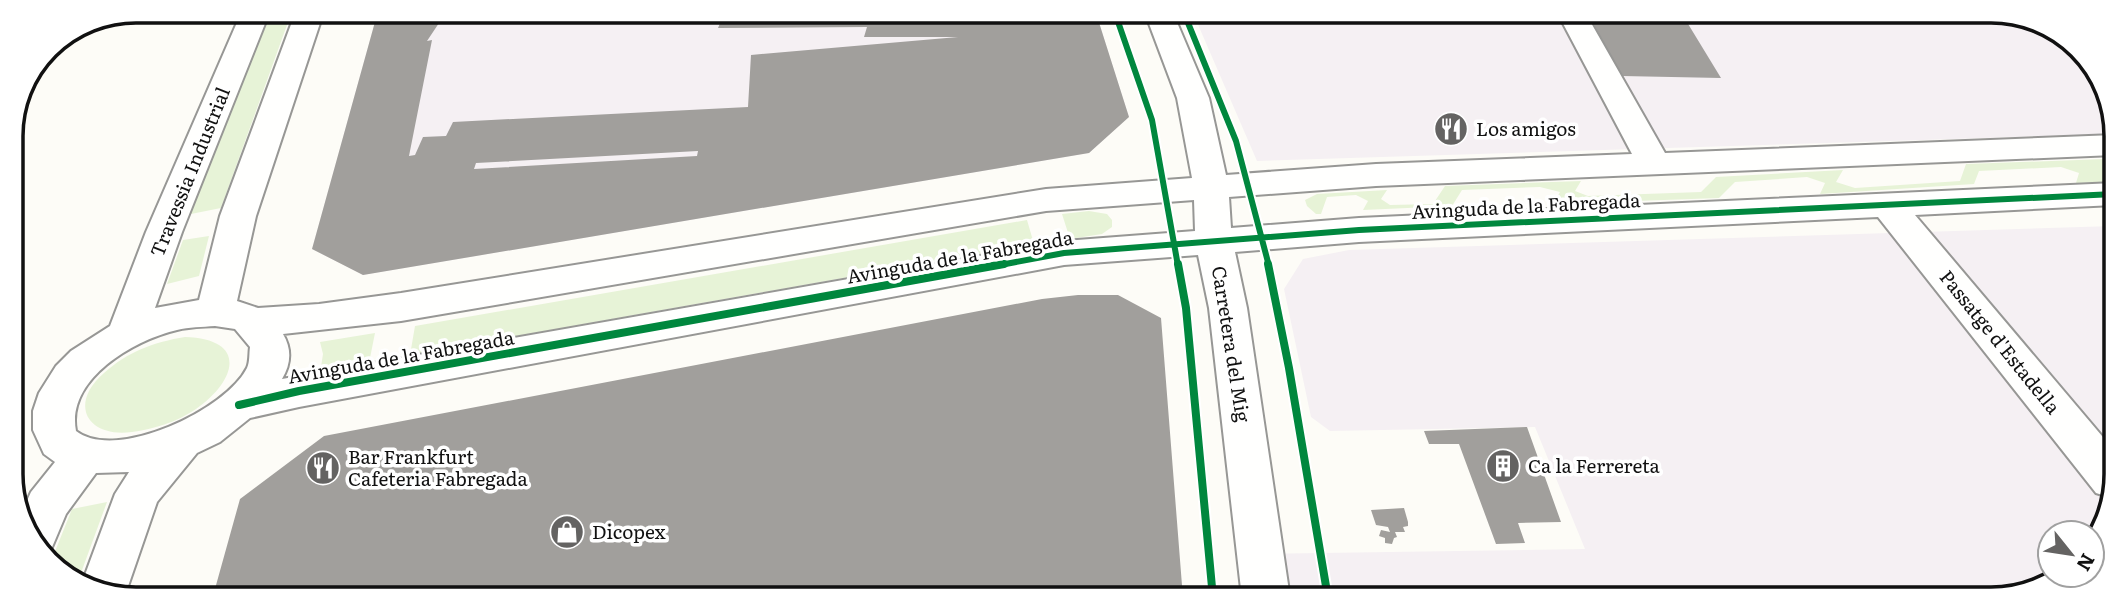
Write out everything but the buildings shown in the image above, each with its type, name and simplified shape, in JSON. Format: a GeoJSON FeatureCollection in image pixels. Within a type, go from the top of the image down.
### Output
{"type":"FeatureCollection","features":[{"type":"Feature","properties":{"kind":"street","name":"Travessia Industrial"},"geometry":{"type":"LineString","coordinates":[[127,333],[164,232],[251,23]]}},
{"type":"Feature","properties":{"kind":"street"},"geometry":{"type":"LineString","coordinates":[[215,312],[238,216],[306,23]]}},
{"type":"Feature","properties":{"kind":"street","name":"Carretera del Mig"},"geometry":{"type":"LineString","coordinates":[[1163,23],[1193,99],[1211,188],[1214,242],[1228,308],[1265,587]]}},
{"type":"Feature","properties":{"kind":"street"},"geometry":{"type":"LineString","coordinates":[[1577,23],[1654,163]]}},
{"type":"Feature","properties":{"kind":"street","name":"Avinguda de la Fabregada"},"geometry":{"type":"LineString","coordinates":[[85,456],[61,444],[51,424],[56,399],[74,373],[94,354],[127,333],[178,316],[215,312],[237,314],[255,322],[318,318],[401,307],[1046,200],[1376,175],[2104,145]]}},
{"type":"Feature","properties":{"kind":"street","name":"Avinguda de la Fabregada"},"geometry":{"type":"LineString","coordinates":[[239,405],[299,391],[1064,253],[1359,230],[2104,194]]}},
{"type":"Feature","properties":{"kind":"street","name":"Passatge d'Estadella"},"geometry":{"type":"LineString","coordinates":[[1887,204],[2104,470]]}},
{"type":"Feature","properties":{"kind":"street"},"geometry":{"type":"LineString","coordinates":[[37,530],[47,505],[85,456],[131,456],[182,441],[213,425],[239,405],[266,372],[270,346],[255,322]]}},
{"type":"Feature","properties":{"kind":"street"},"geometry":{"type":"LineString","coordinates":[[106,583],[137,494],[182,441]]}},
{"type":"Feature","properties":{"kind":"shaded area"},"geometry":{"type":"Polygon","coordinates":[[[375,23],[1099,23],[1129,117],[1089,153],[363,275],[312,249],[375,23]]]}},
{"type":"Feature","properties":{"kind":"shaded area"},"geometry":{"type":"Polygon","coordinates":[[[1197,23],[2006,24],[2035,31],[2071,56],[2093,86],[2102,114],[2104,134],[1257,161],[1197,23]]]}},
{"type":"Feature","properties":{"kind":"shaded area"},"geometry":{"type":"Polygon","coordinates":[[[2104,226],[2104,474],[2096,518],[2036,519],[2036,578],[1999,587],[1261,587],[1257,554],[1585,549],[1535,427],[1330,431],[1311,417],[1284,289],[1303,259],[1349,250],[2104,226]]]}},
{"type":"Feature","properties":{"kind":"green space"},"geometry":{"type":"Polygon","coordinates":[[[266,23],[288,23],[221,208],[186,215],[266,23]]]}},
{"type":"Feature","properties":{"kind":"green space"},"geometry":{"type":"Polygon","coordinates":[[[2104,159],[2104,182],[2076,183],[2079,173],[2061,167],[1979,171],[1974,184],[1820,194],[1825,183],[1807,177],[1735,182],[1719,198],[1553,204],[1560,192],[1540,187],[1462,190],[1452,206],[1363,210],[1368,201],[1356,195],[1327,197],[1321,214],[1316,214],[1307,206],[1305,200],[1317,194],[1387,190],[1381,199],[1390,205],[1433,204],[1445,186],[1581,181],[1575,191],[1588,196],[1701,192],[1716,177],[1843,170],[1836,182],[1855,188],[1960,181],[1966,164],[2104,159]]]}},
{"type":"Feature","properties":{"kind":"green space"},"geometry":{"type":"Polygon","coordinates":[[[1089,211],[1107,214],[1112,220],[1112,227],[1102,234],[1070,239],[1062,214],[1089,211]]]}},
{"type":"Feature","properties":{"kind":"green space"},"geometry":{"type":"Polygon","coordinates":[[[1027,220],[1034,244],[410,355],[415,326],[1027,220]]]}},
{"type":"Feature","properties":{"kind":"green space"},"geometry":{"type":"Polygon","coordinates":[[[209,236],[199,276],[167,284],[183,240],[209,236]]]}},
{"type":"Feature","properties":{"kind":"green space"},"geometry":{"type":"Polygon","coordinates":[[[375,333],[370,358],[321,367],[323,354],[320,342],[375,333]]]}},
{"type":"Feature","properties":{"kind":"green space"},"geometry":{"type":"Polygon","coordinates":[[[185,337],[205,339],[219,345],[227,353],[230,363],[227,374],[210,398],[181,418],[149,429],[116,432],[104,430],[94,424],[85,407],[87,396],[104,373],[141,349],[185,337]]]}},
{"type":"Feature","properties":{"kind":"green space"},"geometry":{"type":"Polygon","coordinates":[[[107,502],[81,573],[55,552],[72,509],[107,502]]]}},
{"type":"Feature","properties":{"kind":"cycle path"},"geometry":{"type":"LineString","coordinates":[[1118,23],[1152,120],[1186,308],[1212,587]]}},
{"type":"Feature","properties":{"kind":"cycle path"},"geometry":{"type":"LineString","coordinates":[[1188,23],[1236,141],[1266,253],[1289,368],[1326,587]]}},
{"type":"Feature","properties":{"kind":"cycle path"},"geometry":{"type":"LineString","coordinates":[[239,405],[299,391],[1064,253],[1359,230],[2104,194]]}},
{"type":"Feature","properties":{"kind":"place","name":"Los amigos"},"geometry":{"type":"Point","coordinates":[1451,129]}},
{"type":"Feature","properties":{"kind":"place","name":"Ca la Ferrereta"},"geometry":{"type":"Point","coordinates":[1503,466]}},
{"type":"Feature","properties":{"kind":"place","name":"Bar Frankfurt Cafeteria Fabregada"},"geometry":{"type":"Point","coordinates":[323,468]}},
{"type":"Feature","properties":{"kind":"place","name":"Dicopex"},"geometry":{"type":"Point","coordinates":[567,532]}}]}
